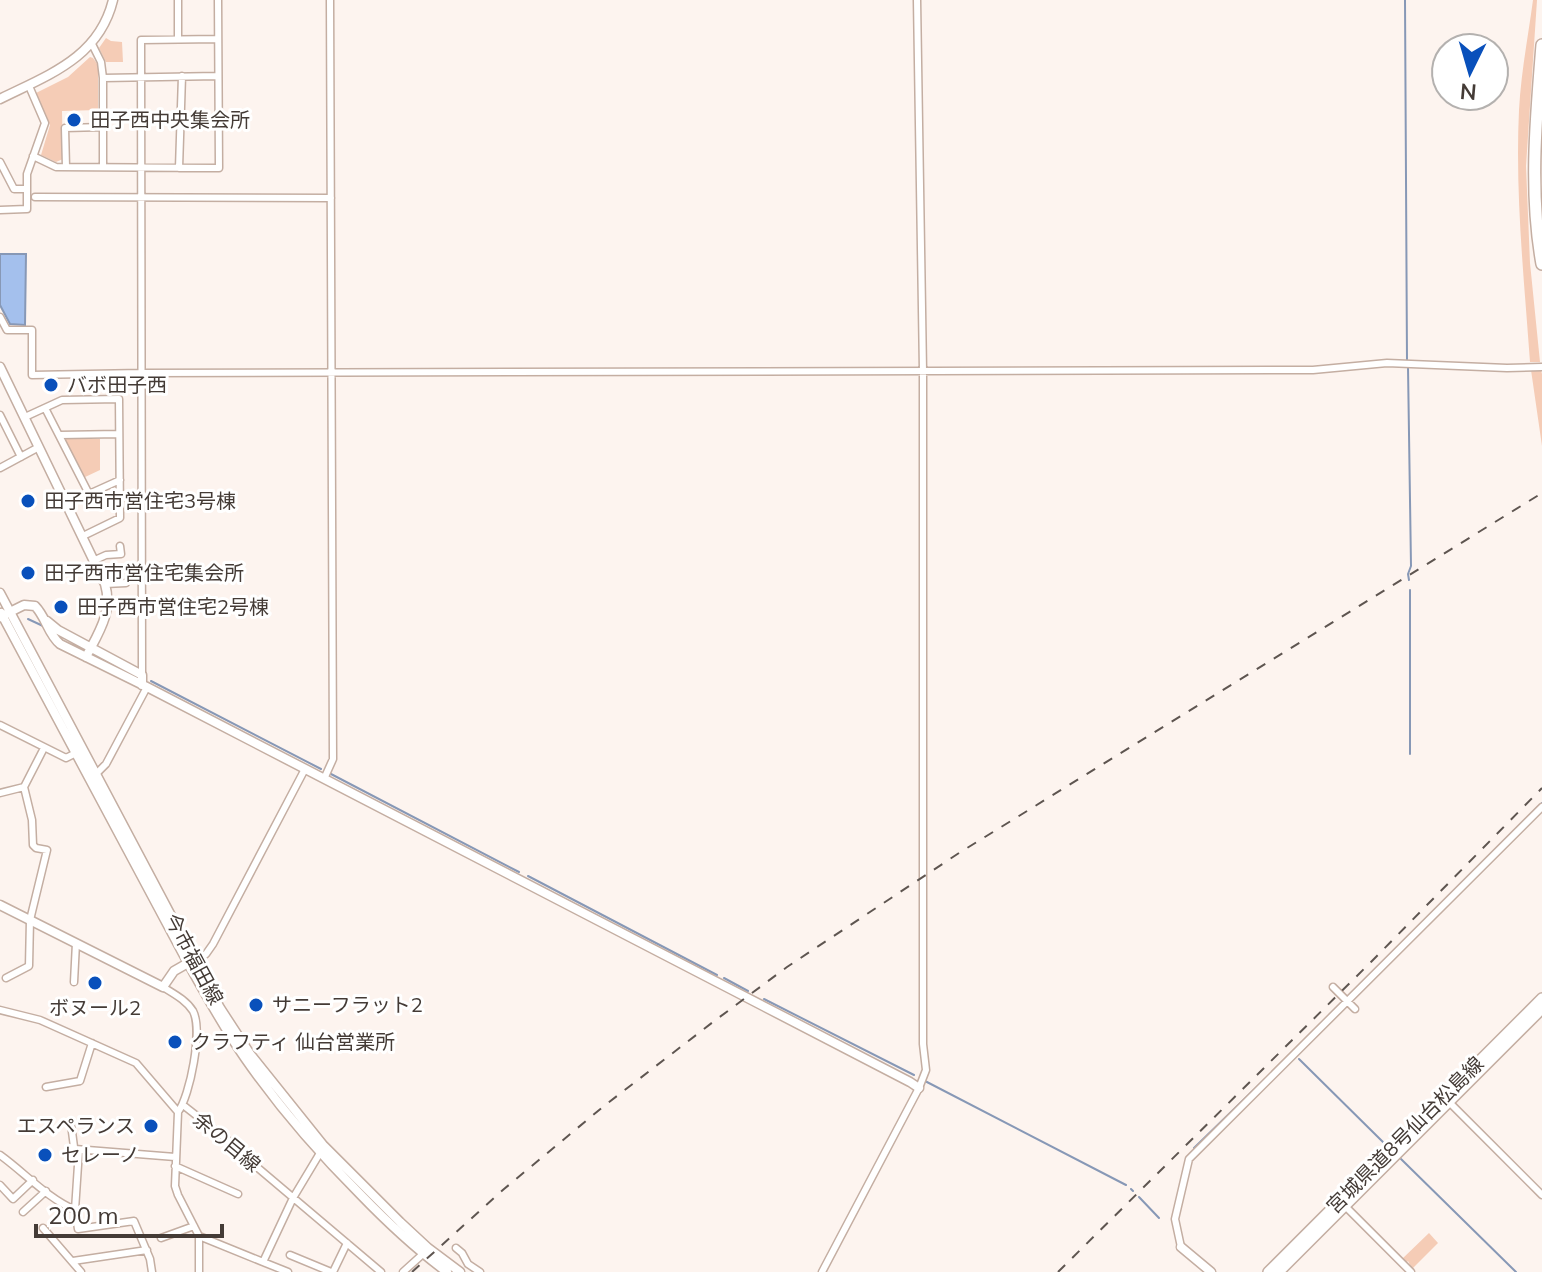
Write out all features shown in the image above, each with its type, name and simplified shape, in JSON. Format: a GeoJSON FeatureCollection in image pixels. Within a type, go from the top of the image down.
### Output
{"type":"FeatureCollection","features":[{"type":"Feature","properties":{"kind":"highway"},"geometry":{"type":"LineString","coordinates":[[1542,45],[1535,191],[1542,264]]}},
{"type":"Feature","properties":{"kind":"main road"},"geometry":{"type":"LineString","coordinates":[[0,99],[71,63],[100,31],[113,0]]}},
{"type":"Feature","properties":{"kind":"main road"},"geometry":{"type":"LineString","coordinates":[[0,367],[105,584],[107,614],[86,657]]}},
{"type":"Feature","properties":{"kind":"main road","name":"今市福田線"},"geometry":{"type":"LineString","coordinates":[[0,593],[3,614],[76,753],[192,962],[250,1054],[323,1145],[428,1248],[460,1272]]}},
{"type":"Feature","properties":{"kind":"main road"},"geometry":{"type":"LineString","coordinates":[[3,614],[30,605],[39,610],[52,638],[60,644],[144,682]]}},
{"type":"Feature","properties":{"kind":"main road","name":"今市福田線"},"geometry":{"type":"LineString","coordinates":[[3,614],[97,773],[215,1011],[245,1058],[320,1153],[385,1219],[447,1272]]}},
{"type":"Feature","properties":{"kind":"main road"},"geometry":{"type":"LineString","coordinates":[[45,619],[144,682],[305,769],[919,1088]]}},
{"type":"Feature","properties":{"kind":"main road","name":"今市福田線"},"geometry":{"type":"LineString","coordinates":[[0,905],[163,987],[174,971],[192,962]]}},
{"type":"Feature","properties":{"kind":"main road","name":"宮城県道8号仙台松島線"},"geometry":{"type":"LineString","coordinates":[[1279,1272],[1542,998]]}},
{"type":"Feature","properties":{"kind":"main road","name":"宮城県道8号仙台松島線"},"geometry":{"type":"LineString","coordinates":[[1268,1272],[1542,1009]]}},
{"type":"Feature","properties":{"kind":"main road"},"geometry":{"type":"LineString","coordinates":[[1181,1247],[1211,1272]]}},
{"type":"Feature","properties":{"kind":"street"},"geometry":{"type":"LineString","coordinates":[[178,0],[178,39]]}},
{"type":"Feature","properties":{"kind":"street"},"geometry":{"type":"LineString","coordinates":[[33,156],[56,167],[219,168],[218,0]]}},
{"type":"Feature","properties":{"kind":"street"},"geometry":{"type":"LineString","coordinates":[[324,779],[333,759],[330,0]]}},
{"type":"Feature","properties":{"kind":"street"},"geometry":{"type":"LineString","coordinates":[[822,1272],[926,1070],[923,1044],[922,816],[923,371],[917,0]]}},
{"type":"Feature","properties":{"kind":"street"},"geometry":{"type":"LineString","coordinates":[[97,773],[106,764],[144,682],[141,40],[218,39]]}},
{"type":"Feature","properties":{"kind":"street"},"geometry":{"type":"LineString","coordinates":[[91,42],[101,62],[103,78],[103,167]]}},
{"type":"Feature","properties":{"kind":"street"},"geometry":{"type":"LineString","coordinates":[[179,168],[182,76]]}},
{"type":"Feature","properties":{"kind":"street"},"geometry":{"type":"LineString","coordinates":[[103,78],[218,76]]}},
{"type":"Feature","properties":{"kind":"street"},"geometry":{"type":"LineString","coordinates":[[0,210],[27,209],[27,174],[45,123],[29,86]]}},
{"type":"Feature","properties":{"kind":"street"},"geometry":{"type":"LineString","coordinates":[[66,167],[65,128],[103,127]]}},
{"type":"Feature","properties":{"kind":"street"},"geometry":{"type":"LineString","coordinates":[[0,162],[14,189],[27,189]]}},
{"type":"Feature","properties":{"kind":"street"},"geometry":{"type":"LineString","coordinates":[[35,197],[331,198]]}},
{"type":"Feature","properties":{"kind":"street"},"geometry":{"type":"LineString","coordinates":[[0,317],[7,330],[32,330],[32,375],[1313,370],[1387,363],[1542,367]]}},
{"type":"Feature","properties":{"kind":"street"},"geometry":{"type":"LineString","coordinates":[[25,417],[62,400],[119,399],[120,518],[83,536]]}},
{"type":"Feature","properties":{"kind":"street"},"geometry":{"type":"LineString","coordinates":[[45,408],[89,494],[120,480]]}},
{"type":"Feature","properties":{"kind":"street"},"geometry":{"type":"LineString","coordinates":[[0,415],[21,457]]}},
{"type":"Feature","properties":{"kind":"street"},"geometry":{"type":"LineString","coordinates":[[60,435],[119,434]]}},
{"type":"Feature","properties":{"kind":"street"},"geometry":{"type":"LineString","coordinates":[[0,468],[39,447]]}},
{"type":"Feature","properties":{"kind":"street"},"geometry":{"type":"LineString","coordinates":[[95,560],[121,554],[120,546]]}},
{"type":"Feature","properties":{"kind":"street"},"geometry":{"type":"LineString","coordinates":[[105,584],[126,583]]}},
{"type":"Feature","properties":{"kind":"street"},"geometry":{"type":"LineString","coordinates":[[0,725],[66,758],[76,753]]}},
{"type":"Feature","properties":{"kind":"street"},"geometry":{"type":"LineString","coordinates":[[6,978],[29,966],[30,920],[47,850],[33,845],[32,820],[24,787],[44,748]]}},
{"type":"Feature","properties":{"kind":"street"},"geometry":{"type":"LineString","coordinates":[[192,962],[206,954],[213,944],[305,769]]}},
{"type":"Feature","properties":{"kind":"street"},"geometry":{"type":"LineString","coordinates":[[0,793],[24,787]]}},
{"type":"Feature","properties":{"kind":"street"},"geometry":{"type":"LineString","coordinates":[[1181,1247],[1175,1219],[1189,1159],[1542,807]]}},
{"type":"Feature","properties":{"kind":"street"},"geometry":{"type":"LineString","coordinates":[[74,982],[76,943]]}},
{"type":"Feature","properties":{"kind":"street"},"geometry":{"type":"LineString","coordinates":[[163,987],[183,999],[197,1023],[192,1064],[181,1108],[175,1186],[199,1236],[199,1272]]}},
{"type":"Feature","properties":{"kind":"street"},"geometry":{"type":"LineString","coordinates":[[1333,987],[1355,1009]]}},
{"type":"Feature","properties":{"kind":"street","name":"余の目線"},"geometry":{"type":"LineString","coordinates":[[0,1010],[40,1020],[141,1067],[181,1108],[234,1145],[381,1272]]}},
{"type":"Feature","properties":{"kind":"street"},"geometry":{"type":"LineString","coordinates":[[46,1087],[80,1081],[92,1043]]}},
{"type":"Feature","properties":{"kind":"street"},"geometry":{"type":"LineString","coordinates":[[1446,1099],[1542,1195]]}},
{"type":"Feature","properties":{"kind":"street"},"geometry":{"type":"LineString","coordinates":[[71,1124],[74,1147],[79,1150],[175,1157]]}},
{"type":"Feature","properties":{"kind":"street"},"geometry":{"type":"LineString","coordinates":[[79,1150],[75,1210],[78,1229],[134,1221],[147,1250],[152,1272]]}},
{"type":"Feature","properties":{"kind":"street"},"geometry":{"type":"LineString","coordinates":[[263,1262],[293,1198],[320,1153]]}},
{"type":"Feature","properties":{"kind":"street"},"geometry":{"type":"LineString","coordinates":[[0,1155],[59,1203],[75,1210]]}},
{"type":"Feature","properties":{"kind":"street"},"geometry":{"type":"LineString","coordinates":[[175,1166],[238,1194]]}},
{"type":"Feature","properties":{"kind":"street"},"geometry":{"type":"LineString","coordinates":[[0,1185],[13,1199],[33,1180]]}},
{"type":"Feature","properties":{"kind":"street"},"geometry":{"type":"LineString","coordinates":[[23,1212],[46,1191]]}},
{"type":"Feature","properties":{"kind":"street"},"geometry":{"type":"LineString","coordinates":[[1345,1206],[1411,1272]]}},
{"type":"Feature","properties":{"kind":"street"},"geometry":{"type":"LineString","coordinates":[[161,1238],[194,1226]]}},
{"type":"Feature","properties":{"kind":"street"},"geometry":{"type":"LineString","coordinates":[[43,1228],[81,1272]]}},
{"type":"Feature","properties":{"kind":"street"},"geometry":{"type":"LineString","coordinates":[[199,1236],[288,1272]]}},
{"type":"Feature","properties":{"kind":"street"},"geometry":{"type":"LineString","coordinates":[[290,1255],[332,1272],[347,1243]]}},
{"type":"Feature","properties":{"kind":"street"},"geometry":{"type":"LineString","coordinates":[[456,1248],[468,1264],[480,1272]]}},
{"type":"Feature","properties":{"kind":"street"},"geometry":{"type":"LineString","coordinates":[[73,1261],[147,1250]]}},
{"type":"Feature","properties":{"kind":"street"},"geometry":{"type":"LineString","coordinates":[[403,1272],[424,1253]]}},
{"type":"Feature","properties":{"kind":"shaded area"},"geometry":{"type":"Polygon","coordinates":[[[1533,0],[1537,0],[1526,166],[1530,263],[1540,362],[1530,362],[1518,173],[1520,96],[1533,0]]]}},
{"type":"Feature","properties":{"kind":"shaded area"},"geometry":{"type":"Polygon","coordinates":[[[106,38],[122,42],[123,62],[106,62],[99,48],[106,38]]]}},
{"type":"Feature","properties":{"kind":"shaded area"},"geometry":{"type":"Polygon","coordinates":[[[90,57],[98,65],[98,110],[62,111],[63,159],[56,162],[41,155],[50,125],[36,93],[68,77],[90,57]]]}},
{"type":"Feature","properties":{"kind":"shaded area"},"geometry":{"type":"Polygon","coordinates":[[[1531,370],[1541,370],[1542,374],[1542,446],[1531,370]]]}},
{"type":"Feature","properties":{"kind":"shaded area"},"geometry":{"type":"Polygon","coordinates":[[[66,438],[100,439],[100,470],[83,478],[66,438]]]}},
{"type":"Feature","properties":{"kind":"shaded area"},"geometry":{"type":"Polygon","coordinates":[[[1429,1233],[1438,1243],[1412,1269],[1408,1261],[1406,1263],[1402,1259],[1429,1233]]]}},
{"type":"Feature","properties":{"kind":"water"},"geometry":{"type":"Polygon","coordinates":[[[0,254],[26,254],[25,325],[10,324],[0,305],[0,254]]]}},
{"type":"Feature","properties":{"kind":"waterway"},"geometry":{"type":"LineString","coordinates":[[1405,0],[1407,360]]}},
{"type":"Feature","properties":{"kind":"waterway"},"geometry":{"type":"LineString","coordinates":[[1408,367],[1409,580]]}},
{"type":"Feature","properties":{"kind":"waterway"},"geometry":{"type":"LineString","coordinates":[[1410,590],[1410,754]]}},
{"type":"Feature","properties":{"kind":"waterway"},"geometry":{"type":"LineString","coordinates":[[28,619],[43,626]]}},
{"type":"Feature","properties":{"kind":"waterway"},"geometry":{"type":"LineString","coordinates":[[151,681],[321,769]]}},
{"type":"Feature","properties":{"kind":"waterway"},"geometry":{"type":"LineString","coordinates":[[331,774],[519,872]]}},
{"type":"Feature","properties":{"kind":"waterway"},"geometry":{"type":"LineString","coordinates":[[1329,1015],[1542,803]]}},
{"type":"Feature","properties":{"kind":"waterway"},"geometry":{"type":"LineString","coordinates":[[528,876],[717,975]]}},
{"type":"Feature","properties":{"kind":"waterway"},"geometry":{"type":"LineString","coordinates":[[724,978],[748,991]]}},
{"type":"Feature","properties":{"kind":"waterway"},"geometry":{"type":"LineString","coordinates":[[764,999],[914,1075]]}},
{"type":"Feature","properties":{"kind":"waterway"},"geometry":{"type":"LineString","coordinates":[[1299,1059],[1386,1145]]}},
{"type":"Feature","properties":{"kind":"waterway"},"geometry":{"type":"LineString","coordinates":[[1194,1148],[1265,1079]]}},
{"type":"Feature","properties":{"kind":"waterway"},"geometry":{"type":"LineString","coordinates":[[925,1081],[1126,1185]]}},
{"type":"Feature","properties":{"kind":"waterway"},"geometry":{"type":"LineString","coordinates":[[1401,1159],[1516,1272]]}},
{"type":"Feature","properties":{"kind":"waterway"},"geometry":{"type":"LineString","coordinates":[[1139,1197],[1159,1218]]}},
{"type":"Feature","properties":{"kind":"railway"},"geometry":{"type":"LineString","coordinates":[[412,1272],[504,1189],[604,1106],[787,967],[959,853],[1542,493]]}},
{"type":"Feature","properties":{"kind":"railway"},"geometry":{"type":"LineString","coordinates":[[1058,1272],[1542,788]]}},
{"type":"Feature","properties":{"kind":"place","name":"田子西中央集会所"},"geometry":{"type":"Point","coordinates":[74,120]}},
{"type":"Feature","properties":{"kind":"place","name":"バボ田子西"},"geometry":{"type":"Point","coordinates":[51,385]}},
{"type":"Feature","properties":{"kind":"place","name":"田子西市営住宅3号棟"},"geometry":{"type":"Point","coordinates":[28,501]}},
{"type":"Feature","properties":{"kind":"place","name":"田子西市営住宅集会所"},"geometry":{"type":"Point","coordinates":[28,573]}},
{"type":"Feature","properties":{"kind":"place","name":"田子西市営住宅2号棟"},"geometry":{"type":"Point","coordinates":[61,607]}},
{"type":"Feature","properties":{"kind":"place","name":"ボヌール2"},"geometry":{"type":"Point","coordinates":[95,983]}},
{"type":"Feature","properties":{"kind":"place","name":"サニーフラット2"},"geometry":{"type":"Point","coordinates":[256,1005]}},
{"type":"Feature","properties":{"kind":"place","name":"クラフティ 仙台営業所"},"geometry":{"type":"Point","coordinates":[175,1042]}},
{"type":"Feature","properties":{"kind":"place","name":"エスペランス"},"geometry":{"type":"Point","coordinates":[151,1126]}},
{"type":"Feature","properties":{"kind":"place","name":"セレーノ"},"geometry":{"type":"Point","coordinates":[45,1155]}}]}
